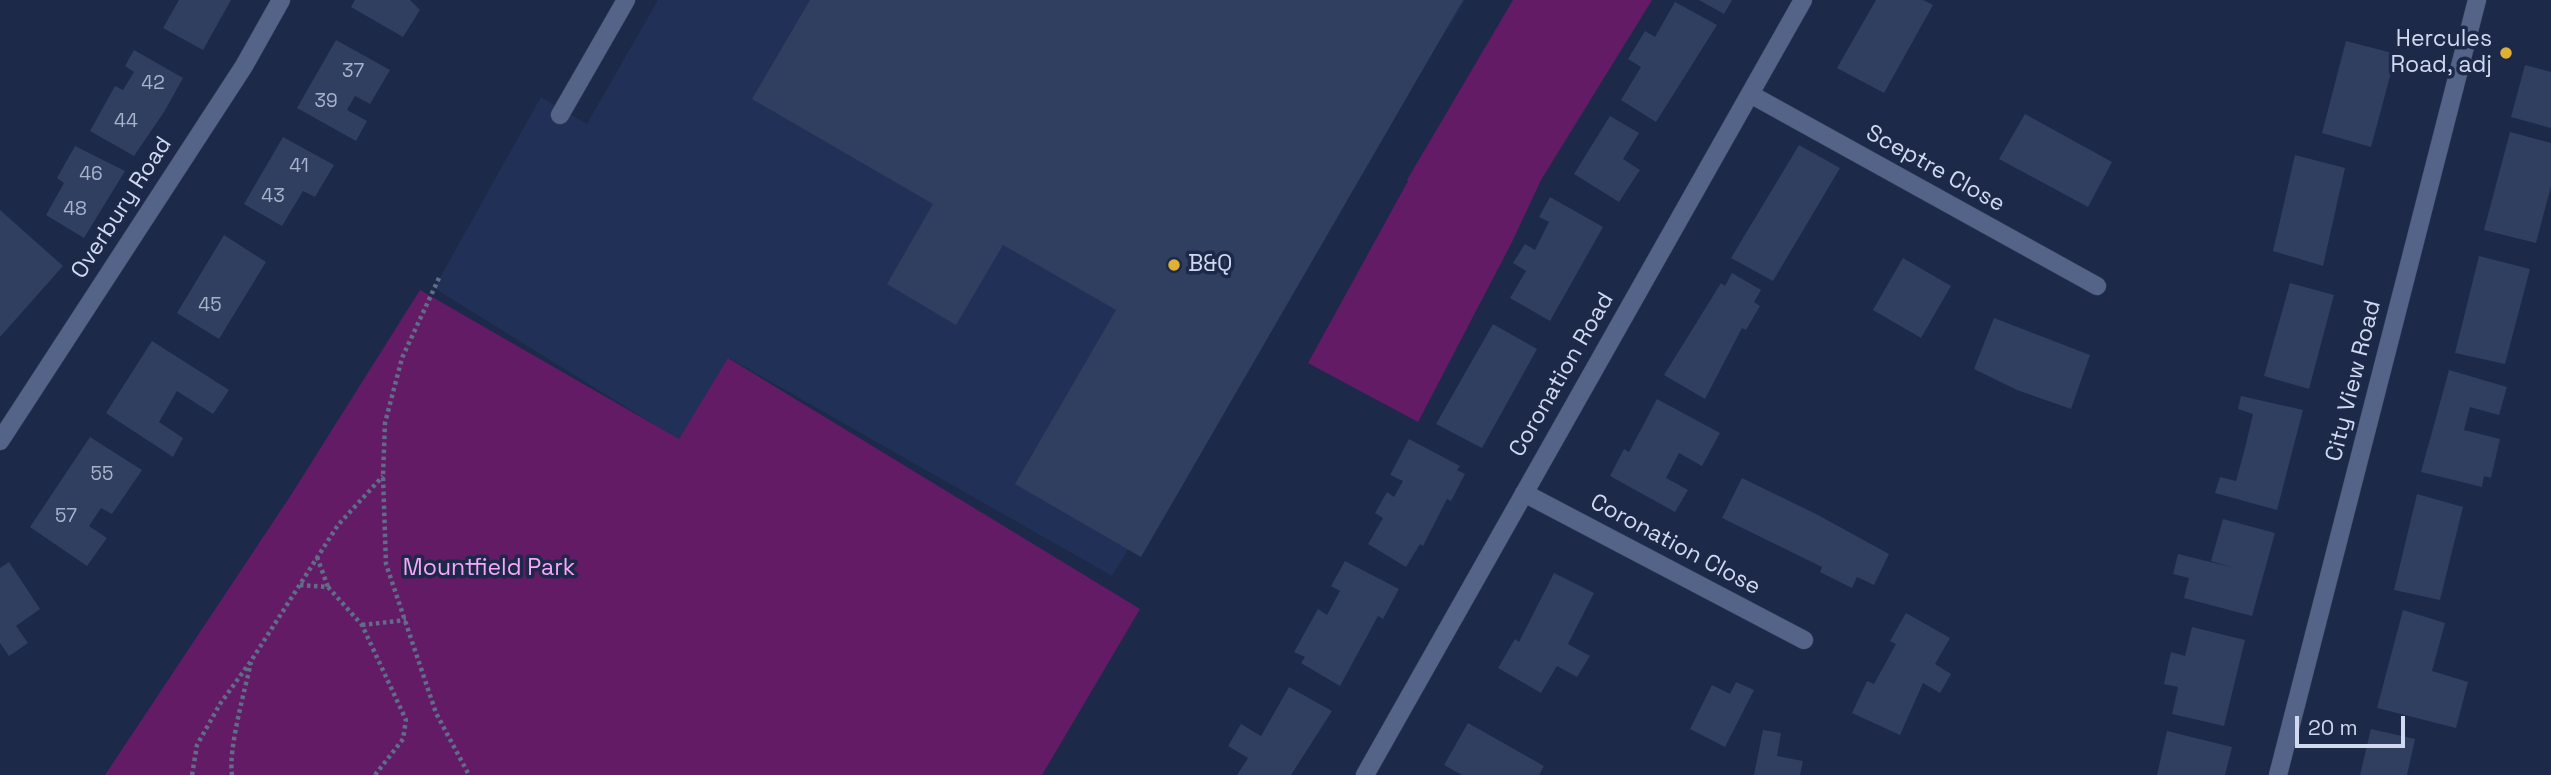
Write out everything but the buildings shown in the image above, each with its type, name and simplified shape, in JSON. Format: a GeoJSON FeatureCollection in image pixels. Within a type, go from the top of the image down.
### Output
{"type":"FeatureCollection","features":[{"type":"Feature","properties":{"kind":"street","name":"Overbury Road"},"geometry":{"type":"LineString","coordinates":[[0,441],[244,66],[281,0]]}},
{"type":"Feature","properties":{"kind":"street"},"geometry":{"type":"LineString","coordinates":[[559,115],[626,0]]}},
{"type":"Feature","properties":{"kind":"street","name":"Coronation Road"},"geometry":{"type":"LineString","coordinates":[[1365,775],[1803,0]]}},
{"type":"Feature","properties":{"kind":"street","name":"City View Road"},"geometry":{"type":"LineString","coordinates":[[2278,775],[2477,0]]}},
{"type":"Feature","properties":{"kind":"street","name":"Sceptre Close"},"geometry":{"type":"LineString","coordinates":[[1750,94],[2097,286]]}},
{"type":"Feature","properties":{"kind":"street","name":"Coronation Close"},"geometry":{"type":"LineString","coordinates":[[1524,492],[1804,640]]}},
{"type":"Feature","properties":{"kind":"path"},"geometry":{"type":"LineString","coordinates":[[439,278],[402,358],[385,423],[383,476],[386,564],[436,713],[470,775]]}},
{"type":"Feature","properties":{"kind":"path"},"geometry":{"type":"LineString","coordinates":[[192,775],[197,745],[220,704],[251,661],[338,525],[383,476]]}},
{"type":"Feature","properties":{"kind":"path"},"geometry":{"type":"LineString","coordinates":[[317,557],[328,587],[362,625],[407,720],[403,740],[375,775]]}},
{"type":"Feature","properties":{"kind":"path"},"geometry":{"type":"LineString","coordinates":[[300,585],[328,587]]}},
{"type":"Feature","properties":{"kind":"path"},"geometry":{"type":"LineString","coordinates":[[362,625],[406,620]]}},
{"type":"Feature","properties":{"kind":"path"},"geometry":{"type":"LineString","coordinates":[[232,775],[230,768],[251,661]]}},
{"type":"Feature","properties":{"kind":"shaded area"},"geometry":{"type":"Polygon","coordinates":[[[658,0],[1465,0],[1112,576],[729,358],[679,440],[434,288],[541,97],[587,124],[658,0]]]}},
{"type":"Feature","properties":{"kind":"green space"},"geometry":{"type":"Polygon","coordinates":[[[1513,0],[1652,0],[1541,180],[1512,242],[1418,422],[1308,363],[1407,180],[1513,0]]]}},
{"type":"Feature","properties":{"kind":"green space","name":"Mountfield Park"},"geometry":{"type":"Polygon","coordinates":[[[420,290],[679,439],[728,358],[1140,609],[1042,775],[105,775],[291,495],[420,290]]]}},
{"type":"Feature","properties":{"kind":"place","name":"Hercules Road, adj"},"geometry":{"type":"Point","coordinates":[2506,53]}},
{"type":"Feature","properties":{"kind":"place","name":"B&Q"},"geometry":{"type":"Point","coordinates":[1174,265]}}]}
